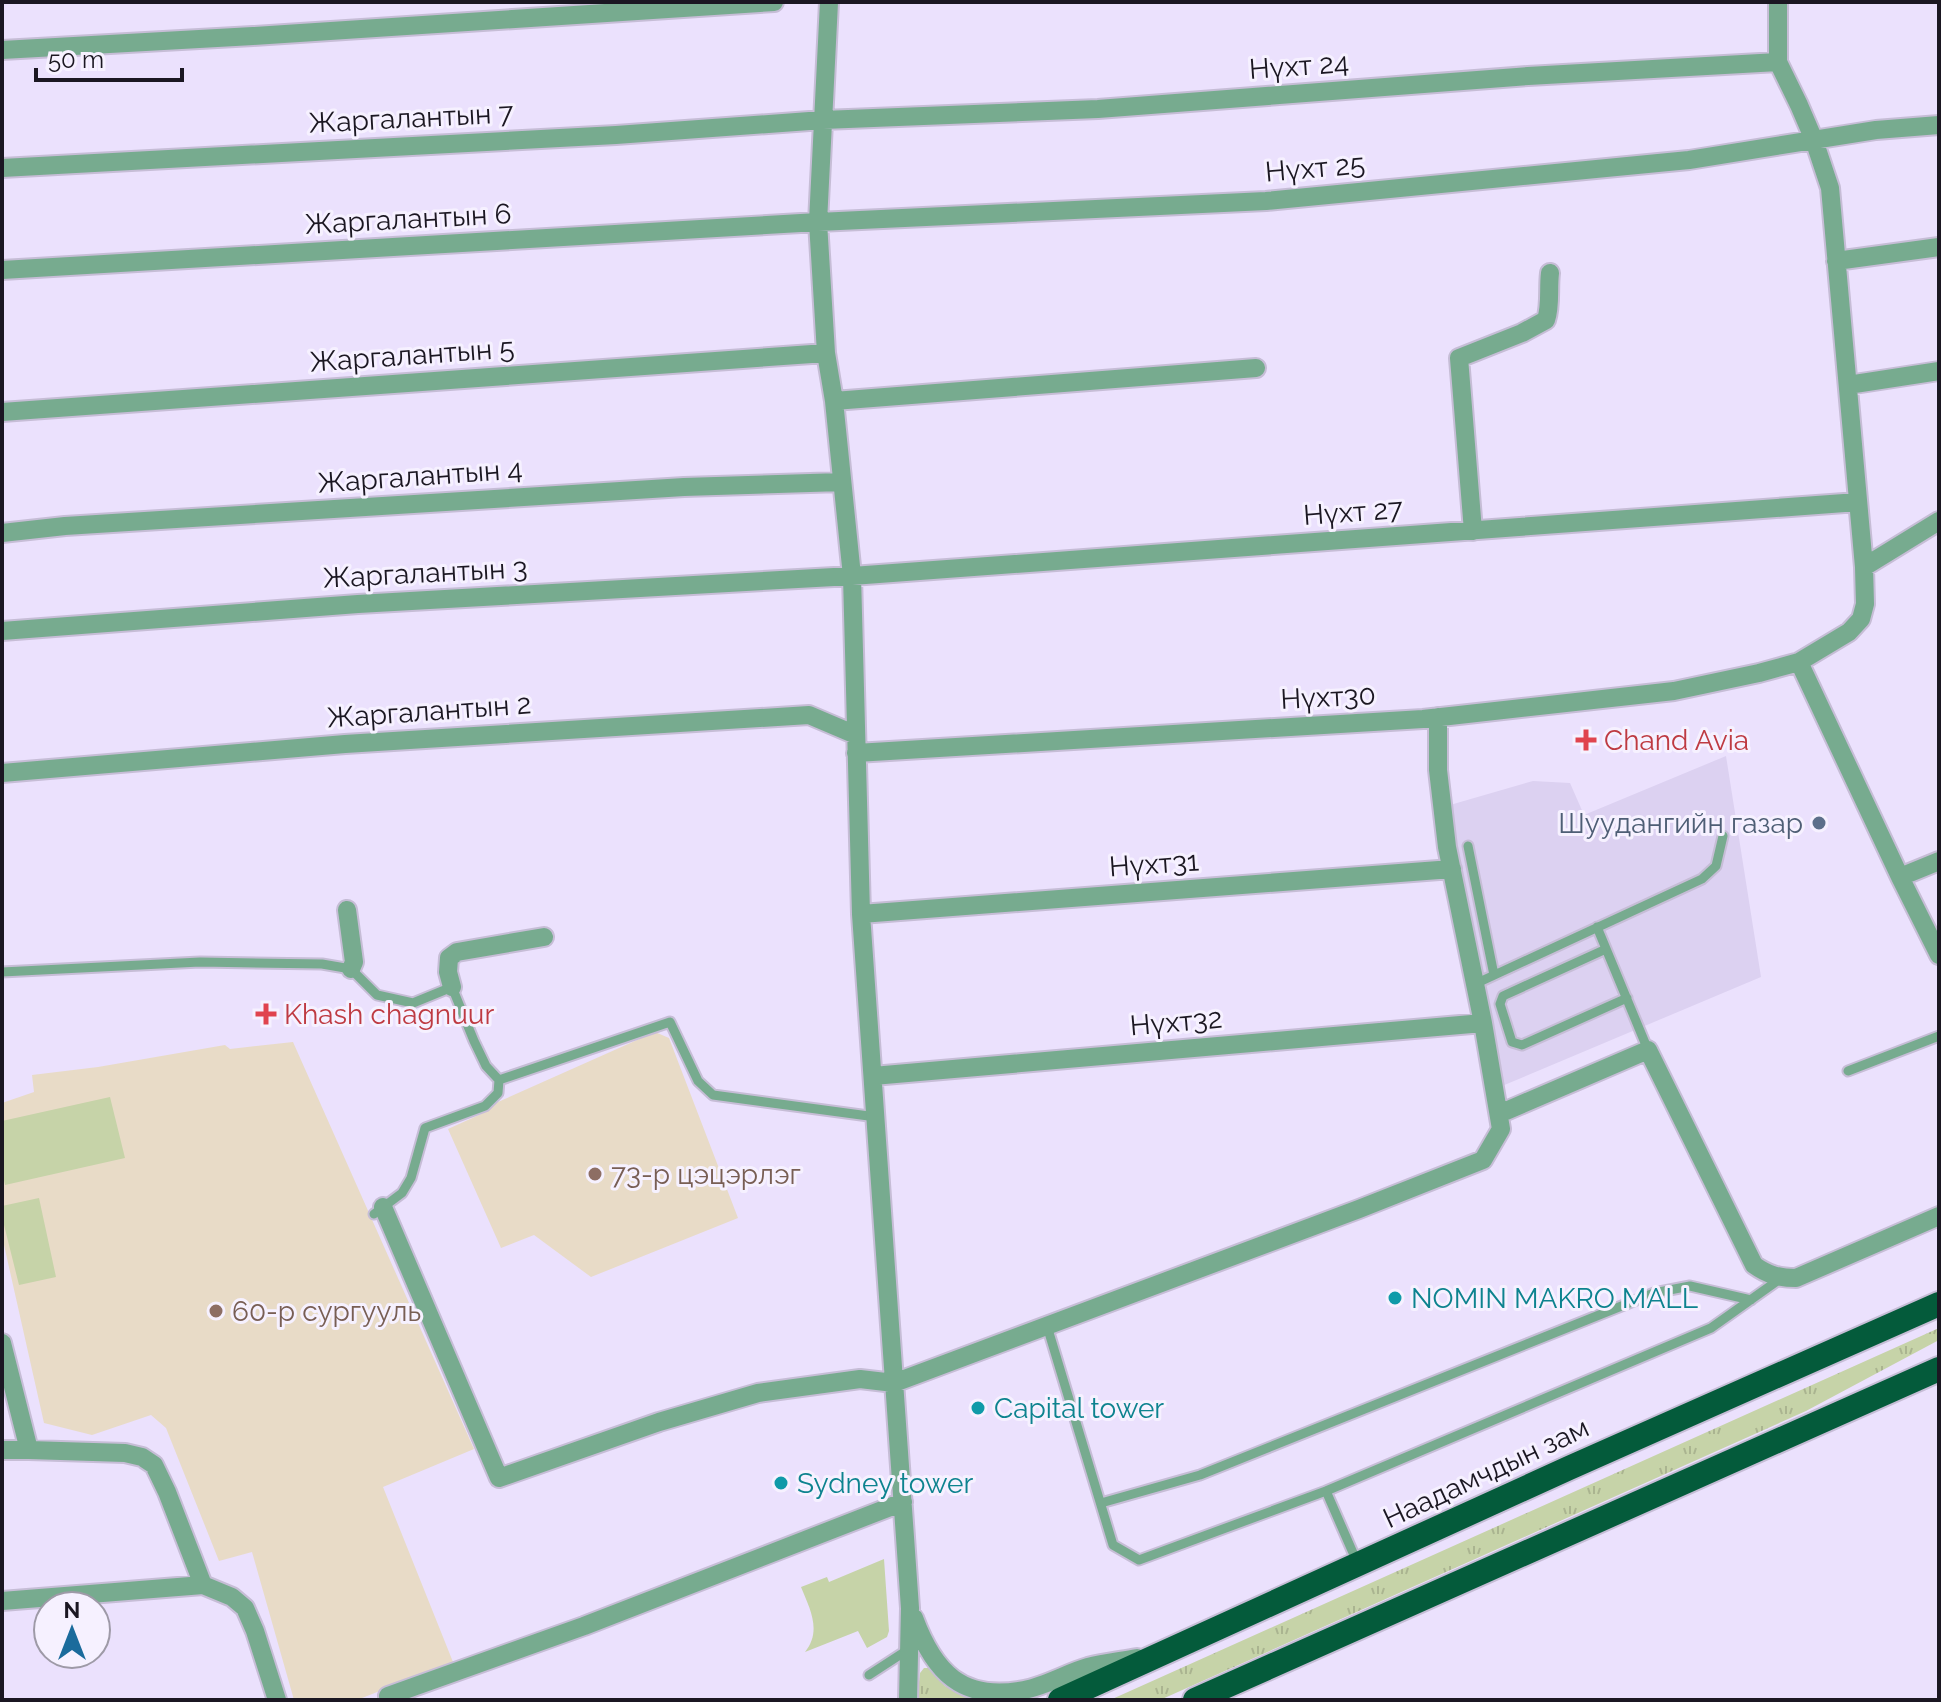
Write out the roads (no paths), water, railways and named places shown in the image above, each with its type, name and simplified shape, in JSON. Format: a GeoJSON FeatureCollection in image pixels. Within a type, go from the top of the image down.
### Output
{"type":"FeatureCollection","features":[{"type":"Feature","properties":{"kind":"highway","name":"Наадамчдын зам"},"geometry":{"type":"LineString","coordinates":[[1060,1700],[1569,1468],[1939,1304]]}},
{"type":"Feature","properties":{"kind":"highway"},"geometry":{"type":"LineString","coordinates":[[1195,1700],[1939,1369]]}},
{"type":"Feature","properties":{"kind":"street"},"geometry":{"type":"LineString","coordinates":[[2,50],[774,2]]}},
{"type":"Feature","properties":{"kind":"street"},"geometry":{"type":"LineString","coordinates":[[829,2],[818,222],[826,353],[852,576],[861,914],[910,1608],[908,1700]]}},
{"type":"Feature","properties":{"kind":"street"},"geometry":{"type":"LineString","coordinates":[[1778,2],[1778,62],[1814,140],[1830,188],[1864,567],[1939,521]]}},
{"type":"Feature","properties":{"kind":"street","name":"Нүхт 24"},"geometry":{"type":"LineString","coordinates":[[823,120],[1098,109],[1528,76],[1778,62]]}},
{"type":"Feature","properties":{"kind":"street","name":"Жаргалантын 7"},"geometry":{"type":"LineString","coordinates":[[2,168],[616,135],[823,120]]}},
{"type":"Feature","properties":{"kind":"street","name":"Нүхт 25"},"geometry":{"type":"LineString","coordinates":[[818,222],[1266,201],[1689,160],[1876,130],[1939,125]]}},
{"type":"Feature","properties":{"kind":"street","name":"Жаргалантын 6"},"geometry":{"type":"LineString","coordinates":[[2,270],[818,222]]}},
{"type":"Feature","properties":{"kind":"street"},"geometry":{"type":"LineString","coordinates":[[1836,261],[1939,247]]}},
{"type":"Feature","properties":{"kind":"street"},"geometry":{"type":"LineString","coordinates":[[1473,531],[1459,358],[1546,320],[1550,310],[1547,291],[1550,273]]}},
{"type":"Feature","properties":{"kind":"street","name":"Жаргалантын 5"},"geometry":{"type":"LineString","coordinates":[[2,412],[826,353]]}},
{"type":"Feature","properties":{"kind":"street"},"geometry":{"type":"LineString","coordinates":[[834,401],[1256,368]]}},
{"type":"Feature","properties":{"kind":"street"},"geometry":{"type":"LineString","coordinates":[[1848,385],[1939,371]]}},
{"type":"Feature","properties":{"kind":"street","name":"Жаргалантын 4"},"geometry":{"type":"LineString","coordinates":[[2,533],[65,526],[684,487],[842,482]]}},
{"type":"Feature","properties":{"kind":"street","name":"Нүхт 27"},"geometry":{"type":"LineString","coordinates":[[852,576],[1858,502]]}},
{"type":"Feature","properties":{"kind":"street","name":"Нүхт30"},"geometry":{"type":"LineString","coordinates":[[856,744],[1423,719],[1674,691],[1799,662],[1849,632],[1861,619],[1865,604],[1864,567]]}},
{"type":"Feature","properties":{"kind":"street","name":"Жаргалантын 3"},"geometry":{"type":"LineString","coordinates":[[2,631],[358,604],[852,576]]}},
{"type":"Feature","properties":{"kind":"street"},"geometry":{"type":"LineString","coordinates":[[1799,662],[1939,955]]}},
{"type":"Feature","properties":{"kind":"street","name":"Жаргалантын 2"},"geometry":{"type":"LineString","coordinates":[[2,773],[345,744],[809,715],[856,744]]}},
{"type":"Feature","properties":{"kind":"street"},"geometry":{"type":"LineString","coordinates":[[379,1211],[499,1478],[659,1422],[758,1393],[860,1379],[894,1383],[1483,1160],[1501,1129],[1447,847],[1438,770],[1438,717]]}},
{"type":"Feature","properties":{"kind":"street"},"geometry":{"type":"LineString","coordinates":[[1900,877],[1939,861]]}},
{"type":"Feature","properties":{"kind":"street","name":"Нүхт31"},"geometry":{"type":"LineString","coordinates":[[861,914],[1452,869]]}},
{"type":"Feature","properties":{"kind":"street"},"geometry":{"type":"LineString","coordinates":[[347,910],[354,962],[351,969]]}},
{"type":"Feature","properties":{"kind":"street"},"geometry":{"type":"LineString","coordinates":[[452,987],[448,972],[449,958],[457,952],[544,937]]}},
{"type":"Feature","properties":{"kind":"street","name":"Нүхт32"},"geometry":{"type":"LineString","coordinates":[[873,1076],[1483,1023]]}},
{"type":"Feature","properties":{"kind":"street"},"geometry":{"type":"LineString","coordinates":[[1499,1114],[1648,1050],[1754,1265],[1781,1278],[1796,1278],[1939,1216]]}},
{"type":"Feature","properties":{"kind":"street"},"geometry":{"type":"LineString","coordinates":[[2,1343],[29,1450]]}},
{"type":"Feature","properties":{"kind":"street"},"geometry":{"type":"LineString","coordinates":[[2,1450],[125,1453],[142,1457],[154,1465],[203,1585]]}},
{"type":"Feature","properties":{"kind":"street"},"geometry":{"type":"LineString","coordinates":[[388,1696],[584,1626],[903,1502]]}},
{"type":"Feature","properties":{"kind":"street"},"geometry":{"type":"LineString","coordinates":[[2,1601],[203,1585],[232,1597],[245,1608],[277,1700]]}},
{"type":"Feature","properties":{"kind":"street"},"geometry":{"type":"LineString","coordinates":[[910,1608],[924,1644],[950,1679],[992,1694],[1026,1690],[1088,1667],[1167,1652]]}},
{"type":"Feature","properties":{"kind":"lane"},"geometry":{"type":"LineString","coordinates":[[1475,984],[1702,879],[1716,866],[1723,836]]}},
{"type":"Feature","properties":{"kind":"lane"},"geometry":{"type":"LineString","coordinates":[[1468,846],[1494,975]]}},
{"type":"Feature","properties":{"kind":"lane"},"geometry":{"type":"LineString","coordinates":[[1597,927],[1648,1050]]}},
{"type":"Feature","properties":{"kind":"lane"},"geometry":{"type":"LineString","coordinates":[[1606,949],[1503,996],[1500,1004],[1512,1042],[1522,1045],[1627,998]]}},
{"type":"Feature","properties":{"kind":"lane"},"geometry":{"type":"LineString","coordinates":[[2,972],[200,962],[322,964],[351,969],[377,995],[413,1003],[452,987],[486,1066],[499,1080],[498,1093],[485,1106],[425,1128],[411,1178],[402,1193],[379,1211]]}},
{"type":"Feature","properties":{"kind":"lane"},"geometry":{"type":"LineString","coordinates":[[499,1080],[670,1022],[698,1081],[713,1095],[876,1117]]}},
{"type":"Feature","properties":{"kind":"lane"},"geometry":{"type":"LineString","coordinates":[[1848,1071],[1939,1036]]}},
{"type":"Feature","properties":{"kind":"lane"},"geometry":{"type":"LineString","coordinates":[[1047,1326],[1113,1545],[1139,1560],[1326,1491],[1711,1328],[1781,1278]]}},
{"type":"Feature","properties":{"kind":"lane"},"geometry":{"type":"LineString","coordinates":[[1101,1503],[1200,1475],[1654,1293],[1690,1286],[1751,1300]]}},
{"type":"Feature","properties":{"kind":"lane"},"geometry":{"type":"LineString","coordinates":[[1326,1491],[1358,1565]]}},
{"type":"Feature","properties":{"kind":"lane"},"geometry":{"type":"LineString","coordinates":[[869,1675],[909,1649]]}},
{"type":"Feature","properties":{"kind":"place","name":"Chand Avia"},"geometry":{"type":"Point","coordinates":[1586,740]}},
{"type":"Feature","properties":{"kind":"place","name":"Шуудангийн газар"},"geometry":{"type":"Point","coordinates":[1819,823]}},
{"type":"Feature","properties":{"kind":"place","name":"Khash chagnuur"},"geometry":{"type":"Point","coordinates":[266,1014]}},
{"type":"Feature","properties":{"kind":"place","name":"73-р цэцэрлэг"},"geometry":{"type":"Point","coordinates":[595,1174]}},
{"type":"Feature","properties":{"kind":"place","name":"NOMIN MAKRO MALL"},"geometry":{"type":"Point","coordinates":[1395,1298]}},
{"type":"Feature","properties":{"kind":"place","name":"60-р сургууль"},"geometry":{"type":"Point","coordinates":[216,1311]}},
{"type":"Feature","properties":{"kind":"place","name":"Capital tower"},"geometry":{"type":"Point","coordinates":[978,1408]}},
{"type":"Feature","properties":{"kind":"place","name":"Sydney tower"},"geometry":{"type":"Point","coordinates":[781,1483]}}]}
